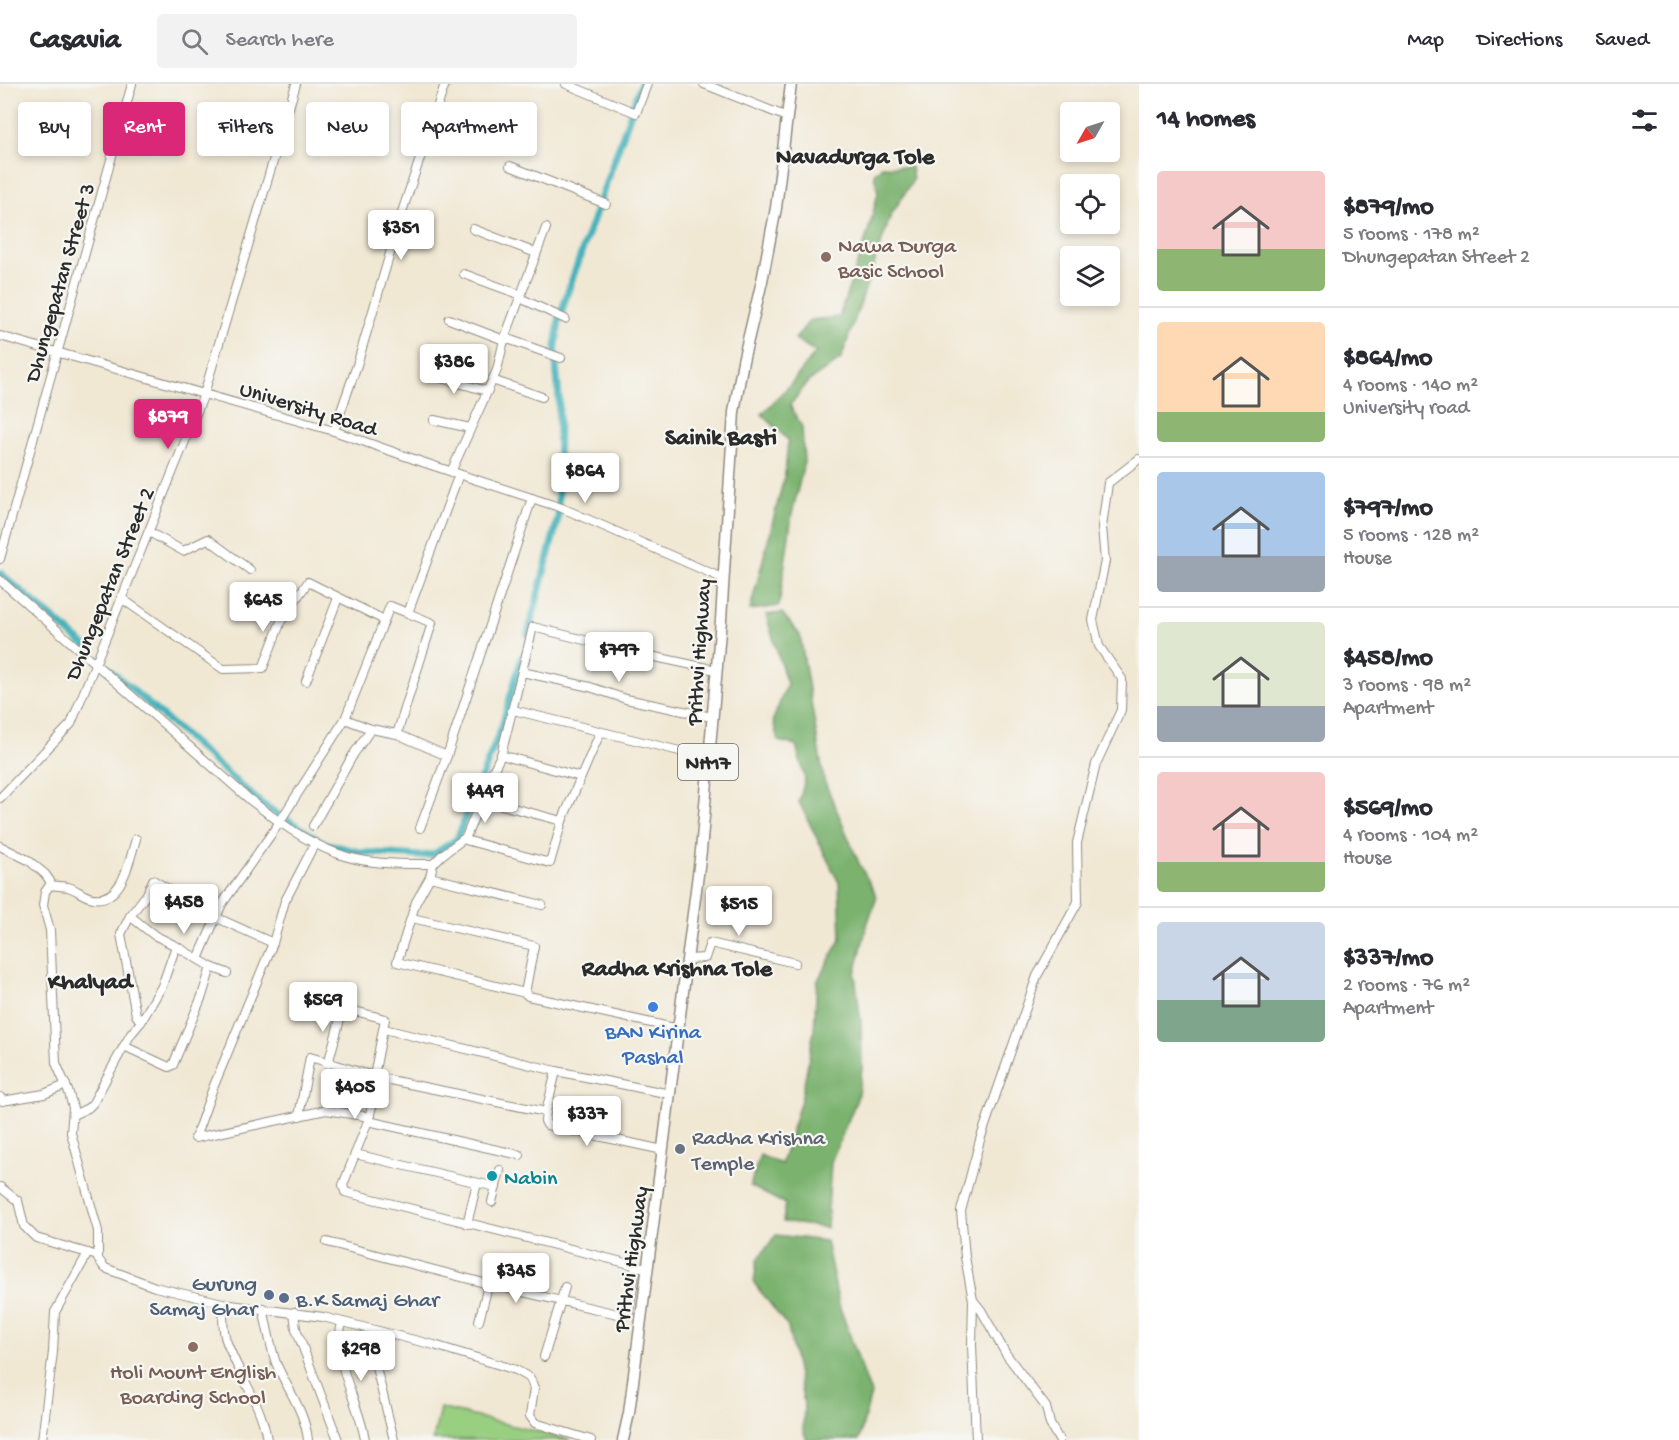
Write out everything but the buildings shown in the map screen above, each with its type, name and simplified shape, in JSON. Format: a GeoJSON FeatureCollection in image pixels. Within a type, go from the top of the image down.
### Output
{"type":"FeatureCollection","features":[{"type":"Feature","properties":{"kind":"highway","name":"Prithvi Highway"},"geometry":{"type":"LineString","coordinates":[[624,1440],[641,1267],[663,1150],[701,851],[734,412],[774,219],[791,84]]}},
{"type":"Feature","properties":{"kind":"street","name":"Dhungepatan Street 3"},"geometry":{"type":"LineString","coordinates":[[0,559],[132,84]]}},
{"type":"Feature","properties":{"kind":"street","name":"Dhungepatan Street 2"},"geometry":{"type":"LineString","coordinates":[[0,798],[71,724],[204,394],[296,84]]}},
{"type":"Feature","properties":{"kind":"street"},"geometry":{"type":"LineString","coordinates":[[334,431],[357,364],[404,206],[445,84]]}},
{"type":"Feature","properties":{"kind":"street"},"geometry":{"type":"LineString","coordinates":[[566,84],[636,113],[647,84]]}},
{"type":"Feature","properties":{"kind":"street"},"geometry":{"type":"LineString","coordinates":[[704,84],[787,117]]}},
{"type":"Feature","properties":{"kind":"street"},"geometry":{"type":"LineString","coordinates":[[510,166],[606,204]]}},
{"type":"Feature","properties":{"kind":"street"},"geometry":{"type":"LineString","coordinates":[[408,613],[470,428],[497,370],[505,339],[546,228]]}},
{"type":"Feature","properties":{"kind":"street"},"geometry":{"type":"LineString","coordinates":[[473,229],[536,253]]}},
{"type":"Feature","properties":{"kind":"street"},"geometry":{"type":"LineString","coordinates":[[464,274],[520,297],[565,320]]}},
{"type":"Feature","properties":{"kind":"street"},"geometry":{"type":"LineString","coordinates":[[449,319],[561,358]]}},
{"type":"Feature","properties":{"kind":"street","name":"University Road"},"geometry":{"type":"LineString","coordinates":[[0,336],[334,431],[455,473]]}},
{"type":"Feature","properties":{"kind":"street"},"geometry":{"type":"LineString","coordinates":[[427,374],[487,391]]}},
{"type":"Feature","properties":{"kind":"street"},"geometry":{"type":"LineString","coordinates":[[492,380],[542,397]]}},
{"type":"Feature","properties":{"kind":"street"},"geometry":{"type":"LineString","coordinates":[[434,420],[470,428]]}},
{"type":"Feature","properties":{"kind":"street"},"geometry":{"type":"LineString","coordinates":[[976,1440],[972,1345],[973,1300],[965,1257],[962,1211],[980,1140],[1037,976],[1077,902],[1077,843],[1096,764],[1121,710],[1122,679],[1099,646],[1093,620],[1105,561],[1102,527],[1108,483],[1139,459]]}},
{"type":"Feature","properties":{"kind":"street"},"geometry":{"type":"LineString","coordinates":[[455,473],[562,508],[722,578]]}},
{"type":"Feature","properties":{"kind":"street"},"geometry":{"type":"LineString","coordinates":[[420,828],[447,756],[532,498]]}},
{"type":"Feature","properties":{"kind":"street"},"geometry":{"type":"LineString","coordinates":[[149,532],[183,551],[208,539],[250,570]]}},
{"type":"Feature","properties":{"kind":"street"},"geometry":{"type":"LineString","coordinates":[[0,580],[249,799],[279,822],[337,854],[368,860],[434,864]]}},
{"type":"Feature","properties":{"kind":"street"},"geometry":{"type":"LineString","coordinates":[[121,598],[223,669],[263,668],[281,621],[308,582],[384,620]]}},
{"type":"Feature","properties":{"kind":"street"},"geometry":{"type":"LineString","coordinates":[[306,681],[339,598]]}},
{"type":"Feature","properties":{"kind":"street"},"geometry":{"type":"LineString","coordinates":[[198,959],[222,904],[279,822],[345,719],[390,606],[432,623],[397,734]]}},
{"type":"Feature","properties":{"kind":"street"},"geometry":{"type":"LineString","coordinates":[[679,1029],[528,996],[525,993],[397,962],[416,902],[430,877],[437,858],[466,837],[501,755],[533,627],[716,670]]}},
{"type":"Feature","properties":{"kind":"street"},"geometry":{"type":"LineString","coordinates":[[522,672],[590,687],[626,699],[712,717]]}},
{"type":"Feature","properties":{"kind":"street"},"geometry":{"type":"LineString","coordinates":[[513,710],[708,758]]}},
{"type":"Feature","properties":{"kind":"street"},"geometry":{"type":"LineString","coordinates":[[345,719],[371,729],[397,734],[447,756]]}},
{"type":"Feature","properties":{"kind":"street"},"geometry":{"type":"LineString","coordinates":[[313,826],[353,755],[371,729]]}},
{"type":"Feature","properties":{"kind":"street"},"geometry":{"type":"LineString","coordinates":[[466,837],[469,841],[550,863],[562,820],[600,733]]}},
{"type":"Feature","properties":{"kind":"street"},"geometry":{"type":"LineString","coordinates":[[501,755],[581,777]]}},
{"type":"Feature","properties":{"kind":"street"},"geometry":{"type":"LineString","coordinates":[[482,800],[562,820]]}},
{"type":"Feature","properties":{"kind":"street"},"geometry":{"type":"LineString","coordinates":[[50,885],[67,887],[89,897],[102,898],[113,894],[124,877],[136,839]]}},
{"type":"Feature","properties":{"kind":"street"},"geometry":{"type":"LineString","coordinates":[[315,843],[285,901],[273,944],[213,1088],[195,1138],[331,1110],[520,1155]]}},
{"type":"Feature","properties":{"kind":"street"},"geometry":{"type":"LineString","coordinates":[[0,846],[28,860],[50,881],[43,905],[50,930],[56,1063],[73,1108],[71,1132],[98,1231],[98,1259],[105,1268],[155,1287],[222,1303],[294,1312],[342,1322],[516,1370],[530,1378],[534,1388],[530,1416],[535,1423],[591,1440]]}},
{"type":"Feature","properties":{"kind":"street"},"geometry":{"type":"LineString","coordinates":[[430,877],[542,905]]}},
{"type":"Feature","properties":{"kind":"street"},"geometry":{"type":"LineString","coordinates":[[141,1022],[136,1015],[121,934],[130,916],[140,906],[153,880],[215,918],[273,944]]}},
{"type":"Feature","properties":{"kind":"street"},"geometry":{"type":"LineString","coordinates":[[130,916],[154,935],[176,945],[211,967],[227,973]]}},
{"type":"Feature","properties":{"kind":"street"},"geometry":{"type":"LineString","coordinates":[[412,918],[534,946],[525,993]]}},
{"type":"Feature","properties":{"kind":"street"},"geometry":{"type":"LineString","coordinates":[[688,959],[705,958],[710,943],[795,963]]}},
{"type":"Feature","properties":{"kind":"street"},"geometry":{"type":"LineString","coordinates":[[73,1115],[93,1103],[131,1034],[141,1022],[162,986],[176,945]]}},
{"type":"Feature","properties":{"kind":"street"},"geometry":{"type":"LineString","coordinates":[[124,1046],[169,1067],[173,1065],[202,996],[211,967]]}},
{"type":"Feature","properties":{"kind":"street"},"geometry":{"type":"LineString","coordinates":[[327,1242],[488,1284],[626,1315],[629,1312],[641,1267],[347,1193],[343,1185],[369,1119],[385,1019],[339,1007],[328,1064]]}},
{"type":"Feature","properties":{"kind":"street"},"geometry":{"type":"LineString","coordinates":[[384,1029],[556,1071],[670,1094]]}},
{"type":"Feature","properties":{"kind":"street"},"geometry":{"type":"LineString","coordinates":[[299,1116],[310,1057],[377,1077],[546,1112]]}},
{"type":"Feature","properties":{"kind":"street"},"geometry":{"type":"LineString","coordinates":[[556,1071],[546,1112],[547,1125],[663,1150]]}},
{"type":"Feature","properties":{"kind":"street"},"geometry":{"type":"LineString","coordinates":[[1,1100],[67,1088]]}},
{"type":"Feature","properties":{"kind":"street"},"geometry":{"type":"LineString","coordinates":[[355,1154],[496,1187]]}},
{"type":"Feature","properties":{"kind":"street"},"geometry":{"type":"LineString","coordinates":[[492,1202],[500,1170]]}},
{"type":"Feature","properties":{"kind":"street"},"geometry":{"type":"LineString","coordinates":[[467,1224],[477,1183]]}},
{"type":"Feature","properties":{"kind":"street"},"geometry":{"type":"LineString","coordinates":[[0,1187],[18,1201],[24,1226],[36,1238],[98,1256]]}},
{"type":"Feature","properties":{"kind":"street"},"geometry":{"type":"LineString","coordinates":[[42,1440],[53,1352],[55,1312],[88,1253]]}},
{"type":"Feature","properties":{"kind":"street"},"geometry":{"type":"LineString","coordinates":[[479,1322],[492,1270]]}},
{"type":"Feature","properties":{"kind":"street"},"geometry":{"type":"LineString","coordinates":[[544,1357],[566,1287]]}},
{"type":"Feature","properties":{"kind":"street"},"geometry":{"type":"LineString","coordinates":[[973,1300],[1006,1354],[1046,1407],[1050,1424],[1059,1440]]}},
{"type":"Feature","properties":{"kind":"street"},"geometry":{"type":"LineString","coordinates":[[222,1303],[225,1339],[258,1407],[267,1440]]}},
{"type":"Feature","properties":{"kind":"street"},"geometry":{"type":"LineString","coordinates":[[263,1308],[277,1363],[300,1408],[308,1440]]}},
{"type":"Feature","properties":{"kind":"street"},"geometry":{"type":"LineString","coordinates":[[294,1312],[296,1329],[338,1440]]}},
{"type":"Feature","properties":{"kind":"street"},"geometry":{"type":"LineString","coordinates":[[342,1322],[338,1336],[339,1356],[363,1423],[365,1440]]}},
{"type":"Feature","properties":{"kind":"street"},"geometry":{"type":"LineString","coordinates":[[385,1333],[376,1367],[394,1440]]}},
{"type":"Feature","properties":{"kind":"green space"},"geometry":{"type":"Polygon","coordinates":[[[882,166],[911,167],[913,180],[891,215],[841,359],[808,382],[790,405],[802,427],[804,463],[792,514],[779,606],[750,610],[785,474],[788,440],[762,414],[790,385],[816,352],[795,339],[810,320],[839,317],[868,232],[878,193],[874,174],[882,166]]]}},
{"type":"Feature","properties":{"kind":"green space"},"geometry":{"type":"Polygon","coordinates":[[[782,613],[800,635],[824,780],[859,863],[877,897],[867,925],[855,974],[861,1024],[862,1069],[857,1099],[831,1162],[827,1228],[783,1222],[785,1204],[750,1186],[760,1155],[781,1164],[801,1100],[814,1030],[817,982],[841,938],[839,883],[799,802],[805,779],[796,745],[778,741],[773,720],[787,684],[766,615],[782,613]]]}},
{"type":"Feature","properties":{"kind":"green space"},"geometry":{"type":"Polygon","coordinates":[[[776,1235],[826,1241],[839,1305],[871,1394],[859,1440],[807,1440],[803,1430],[804,1404],[788,1327],[754,1283],[757,1260],[776,1235]]]}},
{"type":"Feature","properties":{"kind":"green space"},"geometry":{"type":"Polygon","coordinates":[[[440,1408],[571,1440],[433,1440],[440,1408]]]}},
{"type":"Feature","properties":{"kind":"waterway"},"geometry":{"type":"LineString","coordinates":[[528,634],[558,518],[559,398],[555,354],[559,320],[641,84]]}},
{"type":"Feature","properties":{"kind":"waterway"},"geometry":{"type":"LineString","coordinates":[[0,573],[90,650]]}},
{"type":"Feature","properties":{"kind":"waterway"},"geometry":{"type":"LineString","coordinates":[[286,819],[324,843],[359,852],[421,856],[434,854],[457,839],[502,726],[522,657]]}},
{"type":"Feature","properties":{"kind":"waterway"},"geometry":{"type":"LineString","coordinates":[[99,660],[262,804],[280,816]]}},
{"type":"Feature","properties":{"kind":"place","name":"Nawa Durga Basic School"},"geometry":{"type":"Point","coordinates":[826,257]}},
{"type":"Feature","properties":{"kind":"place","name":"BAN Kirina Pashal"},"geometry":{"type":"Point","coordinates":[653,1007]}},
{"type":"Feature","properties":{"kind":"place","name":"Radha Krishna Temple"},"geometry":{"type":"Point","coordinates":[680,1149]}},
{"type":"Feature","properties":{"kind":"place","name":"Nabin"},"geometry":{"type":"Point","coordinates":[492,1176]}},
{"type":"Feature","properties":{"kind":"place","name":"Gurung Samaj Ghar"},"geometry":{"type":"Point","coordinates":[269,1295]}},
{"type":"Feature","properties":{"kind":"place","name":"B.K Samaj Ghar"},"geometry":{"type":"Point","coordinates":[284,1298]}},
{"type":"Feature","properties":{"kind":"place","name":"Holi Mount English Boarding School"},"geometry":{"type":"Point","coordinates":[193,1347]}},
{"type":"Feature","properties":{"kind":"district","name":"Navadurga Tole"},"geometry":{"type":"Point","coordinates":[855,155]}},
{"type":"Feature","properties":{"kind":"district","name":"Sainik Basti"},"geometry":{"type":"Point","coordinates":[721,436]}},
{"type":"Feature","properties":{"kind":"district","name":"Radha Krishna Tole"},"geometry":{"type":"Point","coordinates":[677,967]}},
{"type":"Feature","properties":{"kind":"district","name":"Khalyad"},"geometry":{"type":"Point","coordinates":[90,980]}}]}
